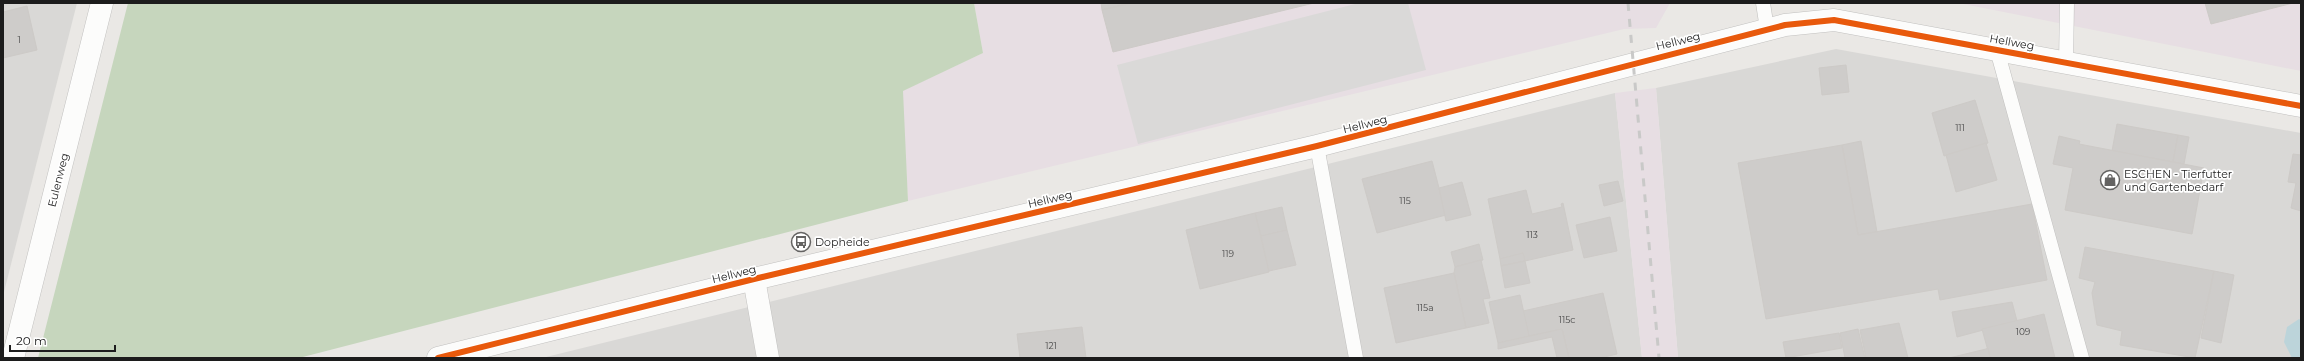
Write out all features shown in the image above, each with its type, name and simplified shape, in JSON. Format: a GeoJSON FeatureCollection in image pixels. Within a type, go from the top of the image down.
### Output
{"type":"FeatureCollection","features":[{"type":"Feature","properties":{"kind":"street","name":"Eulenweg"},"geometry":{"type":"LineString","coordinates":[[13,358],[102,3]]}},
{"type":"Feature","properties":{"kind":"street","name":"Hellweg"},"geometry":{"type":"LineString","coordinates":[[438,358],[754,279],[1317,146],[1456,111],[1633,62],[1785,24],[1834,20],[2301,106]]}},
{"type":"Feature","properties":{"kind":"street"},"geometry":{"type":"LineString","coordinates":[[754,279],[768,358]]}},
{"type":"Feature","properties":{"kind":"lane"},"geometry":{"type":"LineString","coordinates":[[1763,3],[1767,29]]}},
{"type":"Feature","properties":{"kind":"lane"},"geometry":{"type":"LineString","coordinates":[[2066,62],[2067,3]]}},
{"type":"Feature","properties":{"kind":"lane"},"geometry":{"type":"LineString","coordinates":[[1997,50],[2082,358]]}},
{"type":"Feature","properties":{"kind":"lane"},"geometry":{"type":"LineString","coordinates":[[1317,146],[1356,358]]}},
{"type":"Feature","properties":{"kind":"shaded area"},"geometry":{"type":"Polygon","coordinates":[[[3,3],[77,3],[3,296],[3,3]]]}},
{"type":"Feature","properties":{"kind":"shaded area"},"geometry":{"type":"Polygon","coordinates":[[[974,3],[1670,3],[1656,28],[1624,29],[908,201],[902,91],[983,53],[974,3]]]}},
{"type":"Feature","properties":{"kind":"shaded area"},"geometry":{"type":"Polygon","coordinates":[[[1359,3],[1408,3],[1426,70],[1138,144],[1117,65],[1359,3]]]}},
{"type":"Feature","properties":{"kind":"shaded area"},"geometry":{"type":"Polygon","coordinates":[[[1958,3],[2301,3],[2301,71],[1958,3]]]}},
{"type":"Feature","properties":{"kind":"shaded area"},"geometry":{"type":"Polygon","coordinates":[[[1836,49],[2301,133],[2301,358],[1678,358],[1656,88],[1836,49]]]}},
{"type":"Feature","properties":{"kind":"shaded area"},"geometry":{"type":"Polygon","coordinates":[[[1656,88],[1678,358],[1642,358],[1615,93],[1656,88]]]}},
{"type":"Feature","properties":{"kind":"shaded area"},"geometry":{"type":"Polygon","coordinates":[[[1615,93],[1642,358],[542,358],[1615,93]]]}},
{"type":"Feature","properties":{"kind":"green space"},"geometry":{"type":"Polygon","coordinates":[[[128,3],[974,3],[983,53],[903,91],[908,201],[299,358],[38,358],[128,3]]]}},
{"type":"Feature","properties":{"kind":"water"},"geometry":{"type":"Polygon","coordinates":[[[2299,319],[2301,320],[2301,358],[2292,358],[2284,342],[2287,327],[2299,319]]]}},
{"type":"Feature","properties":{"kind":"building"},"geometry":{"type":"Polygon","coordinates":[[[1101,3],[1132,3],[1102,10],[1101,3]]]}},
{"type":"Feature","properties":{"kind":"building"},"geometry":{"type":"Polygon","coordinates":[[[1132,3],[1314,3],[1113,52],[1102,10],[1132,3]]]}},
{"type":"Feature","properties":{"kind":"building"},"geometry":{"type":"Polygon","coordinates":[[[2205,3],[2293,3],[2211,24],[2205,3]]]}},
{"type":"Feature","properties":{"kind":"building"},"geometry":{"type":"Polygon","coordinates":[[[27,6],[37,50],[3,58],[3,12],[27,6]]]}},
{"type":"Feature","properties":{"kind":"building"},"geometry":{"type":"Polygon","coordinates":[[[1846,65],[1849,92],[1822,95],[1819,68],[1846,65]]]}},
{"type":"Feature","properties":{"kind":"building"},"geometry":{"type":"Polygon","coordinates":[[[1975,100],[1988,143],[1944,156],[1932,113],[1975,100]]]}},
{"type":"Feature","properties":{"kind":"building"},"geometry":{"type":"Polygon","coordinates":[[[2117,124],[2178,135],[2173,162],[2112,151],[2117,124]]]}},
{"type":"Feature","properties":{"kind":"building"},"geometry":{"type":"Polygon","coordinates":[[[2178,135],[2189,137],[2184,164],[2173,162],[2178,135]]]}},
{"type":"Feature","properties":{"kind":"building"},"geometry":{"type":"Polygon","coordinates":[[[2059,136],[2080,141],[2079,144],[2204,168],[2192,234],[2065,210],[2073,168],[2053,164],[2059,136]]]}},
{"type":"Feature","properties":{"kind":"building"},"geometry":{"type":"Polygon","coordinates":[[[1861,141],[1877,232],[1858,235],[1842,145],[1861,141]]]}},
{"type":"Feature","properties":{"kind":"building"},"geometry":{"type":"Polygon","coordinates":[[[1986,143],[1997,180],[1956,192],[1946,155],[1986,143]]]}},
{"type":"Feature","properties":{"kind":"building"},"geometry":{"type":"Polygon","coordinates":[[[1842,145],[1858,235],[2032,204],[2047,280],[1940,300],[1938,289],[1766,319],[1738,163],[1842,145]]]}},
{"type":"Feature","properties":{"kind":"building"},"geometry":{"type":"Polygon","coordinates":[[[2293,154],[2301,155],[2301,211],[2291,208],[2296,183],[2288,182],[2293,154]]]}},
{"type":"Feature","properties":{"kind":"building"},"geometry":{"type":"Polygon","coordinates":[[[1432,161],[1446,215],[1377,233],[1362,179],[1432,161]]]}},
{"type":"Feature","properties":{"kind":"building"},"geometry":{"type":"Polygon","coordinates":[[[1618,181],[1623,201],[1604,206],[1599,185],[1618,181]]]}},
{"type":"Feature","properties":{"kind":"building"},"geometry":{"type":"Polygon","coordinates":[[[1462,182],[1471,215],[1446,221],[1439,188],[1462,182]]]}},
{"type":"Feature","properties":{"kind":"building"},"geometry":{"type":"Polygon","coordinates":[[[1526,190],[1532,214],[1562,207],[1561,204],[1563,203],[1573,250],[1525,261],[1523,253],[1500,259],[1488,199],[1526,190]]]}},
{"type":"Feature","properties":{"kind":"building"},"geometry":{"type":"Polygon","coordinates":[[[1282,207],[1287,230],[1261,236],[1255,213],[1282,207]]]}},
{"type":"Feature","properties":{"kind":"building"},"geometry":{"type":"Polygon","coordinates":[[[1255,213],[1269,272],[1200,289],[1186,230],[1255,213]]]}},
{"type":"Feature","properties":{"kind":"building"},"geometry":{"type":"Polygon","coordinates":[[[1610,217],[1617,251],[1584,258],[1576,225],[1610,217]]]}},
{"type":"Feature","properties":{"kind":"building"},"geometry":{"type":"Polygon","coordinates":[[[1287,230],[1296,265],[1269,271],[1261,236],[1287,230]]]}},
{"type":"Feature","properties":{"kind":"building"},"geometry":{"type":"Polygon","coordinates":[[[1479,244],[1483,260],[1455,267],[1451,252],[1479,244]]]}},
{"type":"Feature","properties":{"kind":"building"},"geometry":{"type":"Polygon","coordinates":[[[2085,247],[2214,271],[2195,358],[2120,345],[2122,331],[2097,325],[2092,293],[2095,282],[2079,278],[2085,247]]]}},
{"type":"Feature","properties":{"kind":"building"},"geometry":{"type":"Polygon","coordinates":[[[1523,253],[1525,261],[1501,266],[1500,259],[1523,253]]]}},
{"type":"Feature","properties":{"kind":"building"},"geometry":{"type":"Polygon","coordinates":[[[1481,260],[1490,298],[1483,299],[1489,323],[1466,328],[1454,273],[1455,267],[1481,260]]]}},
{"type":"Feature","properties":{"kind":"building"},"geometry":{"type":"Polygon","coordinates":[[[1525,261],[1530,283],[1505,288],[1501,266],[1525,261]]]}},
{"type":"Feature","properties":{"kind":"building"},"geometry":{"type":"Polygon","coordinates":[[[2214,271],[2234,275],[2221,343],[2201,338],[2214,271]]]}},
{"type":"Feature","properties":{"kind":"building"},"geometry":{"type":"Polygon","coordinates":[[[1454,273],[1466,328],[1396,343],[1384,288],[1454,273]]]}},
{"type":"Feature","properties":{"kind":"building"},"geometry":{"type":"Polygon","coordinates":[[[1603,293],[1617,354],[1600,358],[1569,358],[1562,329],[1529,336],[1523,311],[1603,293]]]}},
{"type":"Feature","properties":{"kind":"building"},"geometry":{"type":"Polygon","coordinates":[[[1520,295],[1529,336],[1498,343],[1489,302],[1520,295]]]}},
{"type":"Feature","properties":{"kind":"building"},"geometry":{"type":"Polygon","coordinates":[[[2012,302],[2017,321],[1957,337],[1952,312],[2012,302]]]}},
{"type":"Feature","properties":{"kind":"building"},"geometry":{"type":"Polygon","coordinates":[[[2044,314],[2055,358],[1990,358],[1982,329],[2044,314]]]}},
{"type":"Feature","properties":{"kind":"building"},"geometry":{"type":"Polygon","coordinates":[[[1899,323],[1908,358],[1866,358],[1860,330],[1899,323]]]}},
{"type":"Feature","properties":{"kind":"building"},"geometry":{"type":"Polygon","coordinates":[[[1082,327],[1086,358],[1020,358],[1017,334],[1082,327]]]}},
{"type":"Feature","properties":{"kind":"building"},"geometry":{"type":"Polygon","coordinates":[[[1562,329],[1569,358],[1557,358],[1552,337],[1498,349],[1498,343],[1562,329]]]}},
{"type":"Feature","properties":{"kind":"building"},"geometry":{"type":"Polygon","coordinates":[[[1858,329],[1865,358],[1845,358],[1840,333],[1858,329]]]}},
{"type":"Feature","properties":{"kind":"building"},"geometry":{"type":"Polygon","coordinates":[[[1839,333],[1842,348],[1786,358],[1783,342],[1839,333]]]}},
{"type":"Feature","properties":{"kind":"building"},"geometry":{"type":"Polygon","coordinates":[[[1988,348],[1990,358],[1949,358],[1986,349],[1988,348]]]}},
{"type":"Feature","properties":{"kind":"railway"},"geometry":{"type":"LineString","coordinates":[[1628,3],[1659,358]]}},
{"type":"Feature","properties":{"kind":"cycle path"},"geometry":{"type":"LineString","coordinates":[[438,358],[754,279],[1317,146],[1785,25],[1834,20],[2301,106]]}},
{"type":"Feature","properties":{"kind":"place","name":"ESCHEN - Tierfutter und Gartenbedarf"},"geometry":{"type":"Point","coordinates":[2110,180]}},
{"type":"Feature","properties":{"kind":"place","name":"Dopheide"},"geometry":{"type":"Point","coordinates":[801,242]}}]}
